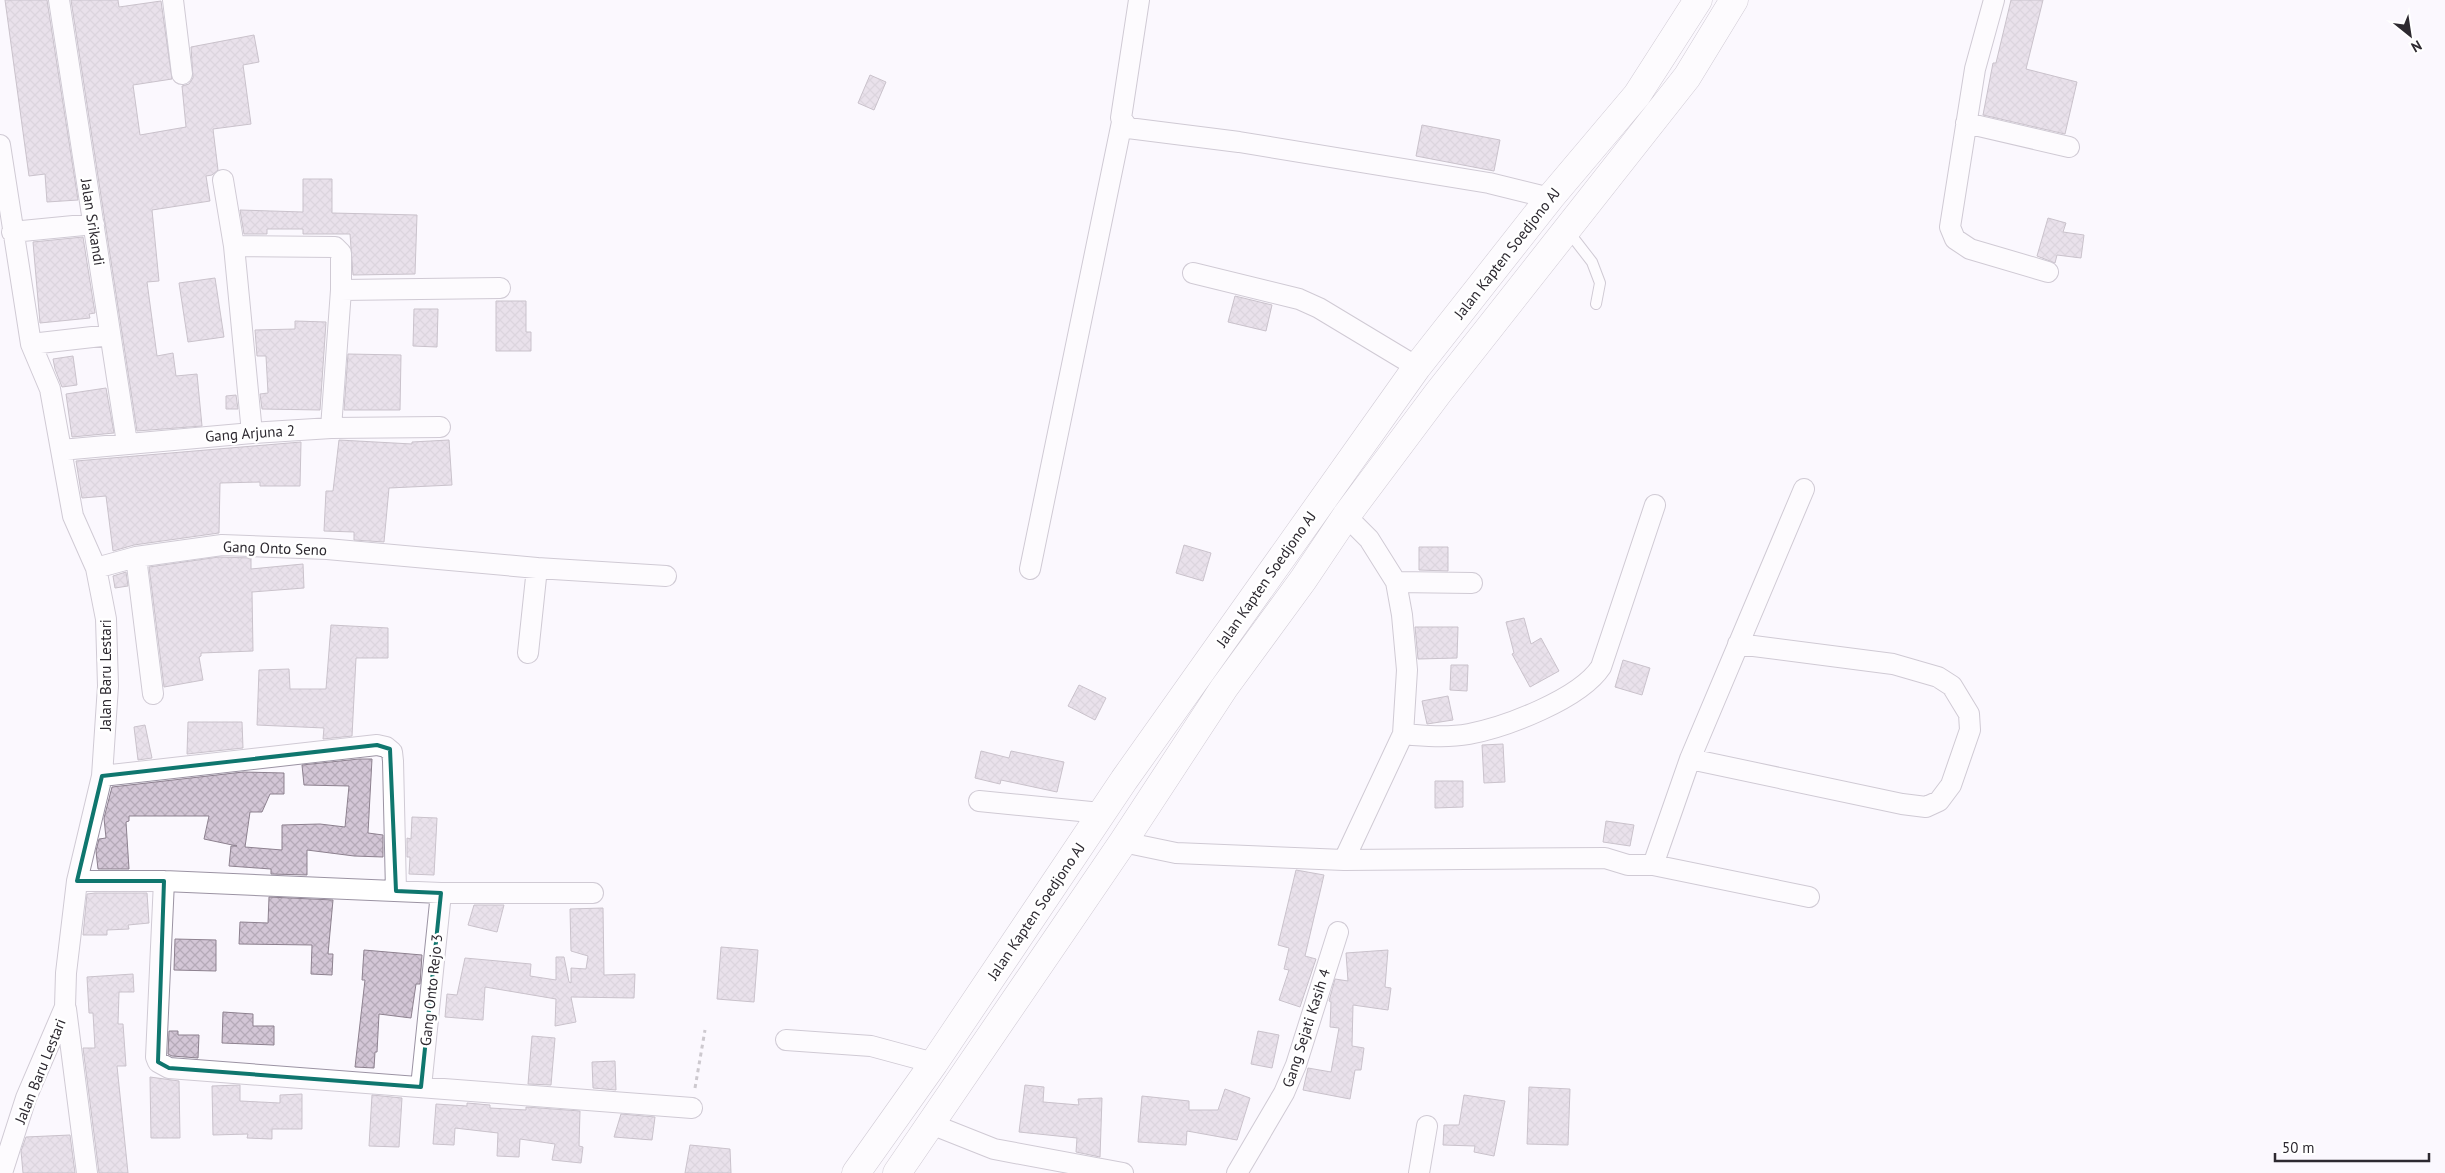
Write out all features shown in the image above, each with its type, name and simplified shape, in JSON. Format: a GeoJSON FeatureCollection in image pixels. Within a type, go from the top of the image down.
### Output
{"type":"FeatureCollection","features":[{"type":"Feature","properties":{"kind":"main road","name":"Jalan Kapten Soedjono AJ"},"geometry":{"type":"LineString","coordinates":[[856,1173],[934,1063],[1101,813],[1417,367],[1550,198],[1638,96],[1698,0]]}},
{"type":"Feature","properties":{"kind":"main road","name":"Jalan Kapten Soedjono AJ"},"geometry":{"type":"LineString","coordinates":[[897,1173],[1152,798],[1224,688],[1303,580],[1346,516],[1438,393],[1568,231],[1687,77],[1734,0]]}},
{"type":"Feature","properties":{"kind":"main road"},"geometry":{"type":"LineString","coordinates":[[1124,780],[1152,798]]}},
{"type":"Feature","properties":{"kind":"street","name":"Jalan Srikandi"},"geometry":{"type":"LineString","coordinates":[[59,0],[127,443]]}},
{"type":"Feature","properties":{"kind":"street"},"geometry":{"type":"LineString","coordinates":[[173,0],[182,74]]}},
{"type":"Feature","properties":{"kind":"street"},"geometry":{"type":"LineString","coordinates":[[1030,569],[1122,122],[1139,0]]}},
{"type":"Feature","properties":{"kind":"street"},"geometry":{"type":"LineString","coordinates":[[1994,0],[1975,69],[1950,227],[1951,233],[1961,244],[1970,248],[2048,272]]}},
{"type":"Feature","properties":{"kind":"street"},"geometry":{"type":"LineString","coordinates":[[1122,122],[1133,129],[1238,142],[1489,182],[1550,198]]}},
{"type":"Feature","properties":{"kind":"street"},"geometry":{"type":"LineString","coordinates":[[1966,123],[2069,147]]}},
{"type":"Feature","properties":{"kind":"street","name":"Jalan Baru Lestari"},"geometry":{"type":"LineString","coordinates":[[0,145],[12,232],[31,344],[50,389],[73,516],[96,568],[106,619],[108,686],[102,776],[77,882],[66,973],[65,1007],[26,1098],[2,1173]]}},
{"type":"Feature","properties":{"kind":"street"},"geometry":{"type":"LineString","coordinates":[[224,180],[234,246],[252,432]]}},
{"type":"Feature","properties":{"kind":"street"},"geometry":{"type":"LineString","coordinates":[[12,232],[94,224]]}},
{"type":"Feature","properties":{"kind":"street"},"geometry":{"type":"LineString","coordinates":[[234,246],[335,247],[341,254],[341,290],[331,428]]}},
{"type":"Feature","properties":{"kind":"street"},"geometry":{"type":"LineString","coordinates":[[1193,273],[1299,299],[1319,308],[1417,367]]}},
{"type":"Feature","properties":{"kind":"street"},"geometry":{"type":"LineString","coordinates":[[341,290],[500,288]]}},
{"type":"Feature","properties":{"kind":"street"},"geometry":{"type":"LineString","coordinates":[[31,344],[110,335]]}},
{"type":"Feature","properties":{"kind":"street","name":"Gang Arjuna 2"},"geometry":{"type":"LineString","coordinates":[[61,450],[252,432],[331,428],[440,427]]}},
{"type":"Feature","properties":{"kind":"street"},"geometry":{"type":"LineString","coordinates":[[1653,865],[1690,759],[1804,489]]}},
{"type":"Feature","properties":{"kind":"street"},"geometry":{"type":"LineString","coordinates":[[1403,734],[1446,736],[1484,730],[1541,709],[1586,685],[1601,667],[1655,505]]}},
{"type":"Feature","properties":{"kind":"street"},"geometry":{"type":"LineString","coordinates":[[1344,860],[1403,734],[1407,670],[1402,615],[1396,582],[1369,539],[1346,516]]}},
{"type":"Feature","properties":{"kind":"street","name":"Gang Onto Seno"},"geometry":{"type":"LineString","coordinates":[[96,568],[136,557],[222,545],[327,549],[537,568],[666,576]]}},
{"type":"Feature","properties":{"kind":"street"},"geometry":{"type":"LineString","coordinates":[[136,557],[153,694]]}},
{"type":"Feature","properties":{"kind":"street"},"geometry":{"type":"LineString","coordinates":[[528,652],[537,568]]}},
{"type":"Feature","properties":{"kind":"street"},"geometry":{"type":"LineString","coordinates":[[1396,582],[1472,583]]}},
{"type":"Feature","properties":{"kind":"street"},"geometry":{"type":"LineString","coordinates":[[1690,759],[1926,808],[1939,801],[1951,786],[1970,730],[1969,714],[1952,686],[1938,677],[1893,664],[1738,644]]}},
{"type":"Feature","properties":{"kind":"street"},"geometry":{"type":"LineString","coordinates":[[102,776],[377,746],[386,747],[392,752],[393,761],[396,891]]}},
{"type":"Feature","properties":{"kind":"street"},"geometry":{"type":"LineString","coordinates":[[979,800],[1101,813]]}},
{"type":"Feature","properties":{"kind":"street"},"geometry":{"type":"LineString","coordinates":[[1122,842],[1176,853],[1344,860],[1605,858],[1636,866],[1653,865],[1809,897]]}},
{"type":"Feature","properties":{"kind":"street"},"geometry":{"type":"LineString","coordinates":[[77,882],[164,880],[441,893],[593,893]]}},
{"type":"Feature","properties":{"kind":"street"},"geometry":{"type":"LineString","coordinates":[[164,880],[156,1057],[158,1062],[169,1068],[692,1108]]}},
{"type":"Feature","properties":{"kind":"street","name":"Gang Onto Rejo 3"},"geometry":{"type":"LineString","coordinates":[[421,1087],[441,893]]}},
{"type":"Feature","properties":{"kind":"street","name":"Gang Sejati Kasih 4"},"geometry":{"type":"LineString","coordinates":[[1237,1173],[1284,1093],[1296,1064],[1338,932]]}},
{"type":"Feature","properties":{"kind":"street"},"geometry":{"type":"LineString","coordinates":[[65,1007],[86,1173]]}},
{"type":"Feature","properties":{"kind":"street"},"geometry":{"type":"LineString","coordinates":[[786,1040],[870,1046],[934,1063]]}},
{"type":"Feature","properties":{"kind":"street"},"geometry":{"type":"LineString","coordinates":[[931,1124],[994,1149],[1123,1173]]}},
{"type":"Feature","properties":{"kind":"street"},"geometry":{"type":"LineString","coordinates":[[1419,1173],[1426,1126]]}},
{"type":"Feature","properties":{"kind":"lane"},"geometry":{"type":"LineString","coordinates":[[1568,231],[1592,262],[1600,283],[1596,304]]}},
{"type":"Feature","properties":{"kind":"path"},"geometry":{"type":"LineString","coordinates":[[692,1108],[705,1030]]}},
{"type":"Feature","properties":{"kind":"highlighted area"},"geometry":{"type":"Polygon","coordinates":[[[377,745],[390,749],[396,891],[441,893],[421,1087],[169,1068],[158,1062],[164,881],[77,881],[102,776],[377,745]]]}},
{"type":"Feature","properties":{"kind":"building"},"geometry":{"type":"Polygon","coordinates":[[[5,0],[47,0],[78,200],[47,202],[45,174],[29,176],[5,0]]]}},
{"type":"Feature","properties":{"kind":"building"},"geometry":{"type":"Polygon","coordinates":[[[71,0],[118,0],[119,7],[161,1],[172,79],[133,85],[140,135],[186,127],[182,86],[189,84],[193,78],[191,47],[254,35],[259,62],[243,65],[251,124],[213,129],[218,170],[212,175],[206,176],[210,201],[152,210],[159,281],[147,282],[157,356],[173,353],[176,376],[197,374],[202,426],[137,431],[71,0]]]}},
{"type":"Feature","properties":{"kind":"building"},"geometry":{"type":"Polygon","coordinates":[[[2011,0],[2043,0],[2026,69],[2077,82],[2065,134],[1983,115],[1993,63],[1996,63],[2011,0]]]}},
{"type":"Feature","properties":{"kind":"building"},"geometry":{"type":"Polygon","coordinates":[[[870,75],[886,82],[874,110],[858,103],[870,75]]]}},
{"type":"Feature","properties":{"kind":"building"},"geometry":{"type":"Polygon","coordinates":[[[1422,125],[1500,140],[1494,171],[1416,156],[1422,125]]]}},
{"type":"Feature","properties":{"kind":"building"},"geometry":{"type":"Polygon","coordinates":[[[303,179],[332,179],[332,213],[417,215],[415,274],[353,275],[350,234],[303,234],[303,229],[267,229],[267,234],[244,234],[240,210],[303,212],[303,179]]]}},
{"type":"Feature","properties":{"kind":"building"},"geometry":{"type":"Polygon","coordinates":[[[2048,218],[2066,223],[2063,232],[2084,235],[2081,258],[2057,255],[2055,263],[2037,256],[2048,218]]]}},
{"type":"Feature","properties":{"kind":"building"},"geometry":{"type":"Polygon","coordinates":[[[83,237],[95,313],[89,314],[90,318],[40,323],[33,242],[83,237]]]}},
{"type":"Feature","properties":{"kind":"building"},"geometry":{"type":"Polygon","coordinates":[[[215,278],[224,337],[188,342],[179,283],[215,278]]]}},
{"type":"Feature","properties":{"kind":"building"},"geometry":{"type":"Polygon","coordinates":[[[1235,296],[1272,305],[1266,331],[1228,322],[1235,296]]]}},
{"type":"Feature","properties":{"kind":"building"},"geometry":{"type":"Polygon","coordinates":[[[496,301],[526,301],[526,332],[531,332],[531,351],[496,351],[496,301]]]}},
{"type":"Feature","properties":{"kind":"building"},"geometry":{"type":"Polygon","coordinates":[[[414,309],[438,309],[437,347],[413,346],[414,309]]]}},
{"type":"Feature","properties":{"kind":"building"},"geometry":{"type":"Polygon","coordinates":[[[295,321],[326,322],[320,410],[262,409],[260,394],[268,393],[266,356],[257,356],[255,330],[295,329],[295,321]]]}},
{"type":"Feature","properties":{"kind":"building"},"geometry":{"type":"Polygon","coordinates":[[[348,354],[401,355],[400,410],[344,410],[348,354]]]}},
{"type":"Feature","properties":{"kind":"building"},"geometry":{"type":"Polygon","coordinates":[[[73,356],[77,385],[62,387],[53,359],[73,356]]]}},
{"type":"Feature","properties":{"kind":"building"},"geometry":{"type":"Polygon","coordinates":[[[106,388],[114,433],[72,437],[66,394],[106,388]]]}},
{"type":"Feature","properties":{"kind":"building"},"geometry":{"type":"Polygon","coordinates":[[[236,395],[238,409],[226,409],[226,396],[236,395]]]}},
{"type":"Feature","properties":{"kind":"building"},"geometry":{"type":"Polygon","coordinates":[[[339,440],[412,444],[412,442],[449,440],[452,485],[389,488],[384,542],[354,540],[354,532],[324,531],[326,491],[333,491],[339,440]]]}},
{"type":"Feature","properties":{"kind":"building"},"geometry":{"type":"Polygon","coordinates":[[[301,442],[300,486],[260,486],[260,482],[220,483],[219,533],[134,545],[113,551],[106,496],[82,498],[76,461],[301,442]]]}},
{"type":"Feature","properties":{"kind":"building"},"geometry":{"type":"Polygon","coordinates":[[[1184,545],[1211,553],[1203,581],[1176,573],[1184,545]]]}},
{"type":"Feature","properties":{"kind":"building"},"geometry":{"type":"Polygon","coordinates":[[[1419,547],[1448,547],[1448,571],[1419,570],[1419,547]]]}},
{"type":"Feature","properties":{"kind":"building"},"geometry":{"type":"Polygon","coordinates":[[[219,557],[251,558],[251,569],[303,564],[304,588],[252,592],[253,651],[201,653],[199,657],[203,680],[164,687],[149,567],[219,557]]]}},
{"type":"Feature","properties":{"kind":"building"},"geometry":{"type":"Polygon","coordinates":[[[126,572],[128,586],[115,588],[113,576],[126,572]]]}},
{"type":"Feature","properties":{"kind":"building"},"geometry":{"type":"Polygon","coordinates":[[[1524,618],[1531,644],[1541,638],[1559,671],[1530,687],[1512,654],[1514,653],[1506,622],[1524,618]]]}},
{"type":"Feature","properties":{"kind":"building"},"geometry":{"type":"Polygon","coordinates":[[[331,625],[388,628],[388,658],[356,658],[352,736],[323,739],[324,728],[257,725],[259,670],[289,669],[290,689],[326,689],[331,625]]]}},
{"type":"Feature","properties":{"kind":"building"},"geometry":{"type":"Polygon","coordinates":[[[1415,627],[1458,627],[1457,658],[1418,659],[1415,627]]]}},
{"type":"Feature","properties":{"kind":"building"},"geometry":{"type":"Polygon","coordinates":[[[1623,660],[1650,668],[1642,695],[1615,687],[1623,660]]]}},
{"type":"Feature","properties":{"kind":"building"},"geometry":{"type":"Polygon","coordinates":[[[1451,665],[1468,665],[1467,691],[1450,690],[1451,665]]]}},
{"type":"Feature","properties":{"kind":"building"},"geometry":{"type":"Polygon","coordinates":[[[1079,685],[1106,698],[1095,720],[1068,706],[1079,685]]]}},
{"type":"Feature","properties":{"kind":"building"},"geometry":{"type":"Polygon","coordinates":[[[1448,696],[1453,720],[1427,724],[1422,701],[1448,696]]]}},
{"type":"Feature","properties":{"kind":"building"},"geometry":{"type":"Polygon","coordinates":[[[188,722],[242,722],[243,748],[187,754],[188,722]]]}},
{"type":"Feature","properties":{"kind":"building"},"geometry":{"type":"Polygon","coordinates":[[[145,725],[152,758],[138,760],[134,727],[145,725]]]}},
{"type":"Feature","properties":{"kind":"building"},"geometry":{"type":"Polygon","coordinates":[[[1503,744],[1505,782],[1484,783],[1482,745],[1503,744]]]}},
{"type":"Feature","properties":{"kind":"building"},"geometry":{"type":"Polygon","coordinates":[[[981,751],[1009,758],[1011,751],[1064,762],[1057,792],[1001,780],[1000,784],[975,778],[981,751]]]}},
{"type":"Feature","properties":{"kind":"building"},"geometry":{"type":"Polygon","coordinates":[[[372,759],[368,833],[383,835],[383,857],[354,856],[307,850],[307,875],[271,874],[271,869],[229,866],[231,846],[237,846],[204,839],[209,816],[129,816],[129,821],[126,822],[129,869],[98,869],[96,851],[99,839],[106,838],[104,818],[112,787],[243,772],[284,773],[284,794],[270,794],[262,812],[250,812],[245,847],[282,850],[282,825],[320,824],[345,827],[349,786],[304,785],[302,765],[372,759]]]}},
{"type":"Feature","properties":{"kind":"building"},"geometry":{"type":"Polygon","coordinates":[[[1435,781],[1463,781],[1463,807],[1435,808],[1435,781]]]}},
{"type":"Feature","properties":{"kind":"building"},"geometry":{"type":"Polygon","coordinates":[[[412,817],[437,818],[434,875],[409,874],[410,857],[407,857],[407,838],[411,839],[412,817]]]}},
{"type":"Feature","properties":{"kind":"building"},"geometry":{"type":"Polygon","coordinates":[[[1606,821],[1634,825],[1630,846],[1603,842],[1606,821]]]}},
{"type":"Feature","properties":{"kind":"building"},"geometry":{"type":"Polygon","coordinates":[[[1296,870],[1324,875],[1305,956],[1316,959],[1300,1007],[1279,1000],[1289,970],[1284,969],[1289,948],[1278,945],[1296,870]]]}},
{"type":"Feature","properties":{"kind":"building"},"geometry":{"type":"Polygon","coordinates":[[[147,893],[149,923],[128,925],[129,929],[107,930],[107,935],[83,935],[87,894],[147,893]]]}},
{"type":"Feature","properties":{"kind":"building"},"geometry":{"type":"Polygon","coordinates":[[[269,897],[333,900],[328,954],[333,954],[332,975],[311,974],[312,945],[239,944],[240,922],[268,923],[269,897]]]}},
{"type":"Feature","properties":{"kind":"building"},"geometry":{"type":"Polygon","coordinates":[[[474,905],[504,905],[497,932],[468,925],[474,905]]]}},
{"type":"Feature","properties":{"kind":"building"},"geometry":{"type":"Polygon","coordinates":[[[603,908],[604,975],[635,974],[634,998],[571,997],[576,1022],[555,1026],[556,999],[485,987],[483,1020],[445,1017],[447,994],[457,995],[465,958],[531,964],[530,976],[556,980],[556,957],[564,957],[569,982],[571,983],[571,968],[586,969],[588,956],[571,951],[570,909],[603,908]]]}},
{"type":"Feature","properties":{"kind":"building"},"geometry":{"type":"Polygon","coordinates":[[[175,939],[216,940],[216,971],[174,970],[175,939]]]}},
{"type":"Feature","properties":{"kind":"building"},"geometry":{"type":"Polygon","coordinates":[[[721,947],[758,950],[754,1002],[717,999],[721,947]]]}},
{"type":"Feature","properties":{"kind":"building"},"geometry":{"type":"Polygon","coordinates":[[[364,950],[422,955],[420,984],[416,984],[411,1018],[379,1014],[377,1052],[375,1052],[374,1068],[355,1067],[365,980],[362,980],[364,950]]]}},
{"type":"Feature","properties":{"kind":"building"},"geometry":{"type":"Polygon","coordinates":[[[1388,950],[1385,987],[1391,988],[1388,1010],[1353,1005],[1352,1046],[1364,1048],[1361,1070],[1355,1070],[1350,1099],[1303,1090],[1308,1068],[1331,1072],[1339,1028],[1330,1027],[1331,1002],[1329,1001],[1335,979],[1348,981],[1346,953],[1388,950]]]}},
{"type":"Feature","properties":{"kind":"building"},"geometry":{"type":"Polygon","coordinates":[[[133,974],[134,992],[119,992],[118,1024],[123,1024],[126,1066],[117,1066],[128,1173],[99,1173],[83,1048],[95,1048],[93,1013],[89,1013],[87,977],[133,974]]]}},
{"type":"Feature","properties":{"kind":"building"},"geometry":{"type":"Polygon","coordinates":[[[223,1012],[253,1014],[253,1026],[274,1026],[274,1045],[222,1043],[223,1012]]]}},
{"type":"Feature","properties":{"kind":"building"},"geometry":{"type":"Polygon","coordinates":[[[169,1031],[178,1031],[178,1035],[199,1035],[198,1058],[168,1054],[169,1031]]]}},
{"type":"Feature","properties":{"kind":"building"},"geometry":{"type":"Polygon","coordinates":[[[1258,1031],[1279,1035],[1272,1068],[1251,1064],[1258,1031]]]}},
{"type":"Feature","properties":{"kind":"building"},"geometry":{"type":"Polygon","coordinates":[[[532,1036],[555,1038],[551,1085],[528,1084],[532,1036]]]}},
{"type":"Feature","properties":{"kind":"building"},"geometry":{"type":"Polygon","coordinates":[[[615,1061],[616,1090],[593,1088],[592,1062],[615,1061]]]}},
{"type":"Feature","properties":{"kind":"building"},"geometry":{"type":"Polygon","coordinates":[[[150,1077],[179,1081],[180,1138],[151,1138],[150,1077]]]}},
{"type":"Feature","properties":{"kind":"building"},"geometry":{"type":"Polygon","coordinates":[[[240,1085],[240,1101],[280,1103],[280,1095],[302,1094],[302,1129],[272,1129],[272,1139],[247,1138],[248,1134],[213,1135],[212,1086],[240,1085]]]}},
{"type":"Feature","properties":{"kind":"building"},"geometry":{"type":"Polygon","coordinates":[[[1025,1085],[1044,1087],[1043,1102],[1079,1105],[1078,1099],[1102,1098],[1100,1157],[1076,1152],[1077,1138],[1019,1132],[1025,1085]]]}},
{"type":"Feature","properties":{"kind":"building"},"geometry":{"type":"Polygon","coordinates":[[[1529,1087],[1570,1089],[1568,1145],[1527,1144],[1529,1087]]]}},
{"type":"Feature","properties":{"kind":"building"},"geometry":{"type":"Polygon","coordinates":[[[1225,1089],[1250,1098],[1237,1140],[1187,1131],[1186,1145],[1138,1142],[1142,1096],[1189,1101],[1189,1110],[1218,1110],[1225,1089]]]}},
{"type":"Feature","properties":{"kind":"building"},"geometry":{"type":"Polygon","coordinates":[[[372,1095],[402,1098],[399,1147],[369,1146],[372,1095]]]}},
{"type":"Feature","properties":{"kind":"building"},"geometry":{"type":"Polygon","coordinates":[[[1464,1095],[1505,1101],[1494,1156],[1474,1152],[1475,1146],[1443,1145],[1444,1125],[1459,1125],[1464,1095]]]}},
{"type":"Feature","properties":{"kind":"building"},"geometry":{"type":"Polygon","coordinates":[[[467,1103],[490,1105],[490,1108],[526,1110],[526,1107],[580,1111],[579,1146],[583,1147],[581,1163],[552,1160],[555,1144],[520,1139],[519,1157],[497,1156],[498,1133],[455,1128],[454,1145],[433,1144],[436,1104],[467,1106],[467,1103]]]}},
{"type":"Feature","properties":{"kind":"building"},"geometry":{"type":"Polygon","coordinates":[[[621,1114],[655,1117],[652,1140],[614,1137],[621,1114]]]}},
{"type":"Feature","properties":{"kind":"building"},"geometry":{"type":"Polygon","coordinates":[[[70,1135],[75,1173],[23,1173],[21,1151],[26,1137],[70,1135]]]}},
{"type":"Feature","properties":{"kind":"building"},"geometry":{"type":"Polygon","coordinates":[[[690,1145],[730,1149],[731,1173],[685,1173],[690,1145]]]}}]}
